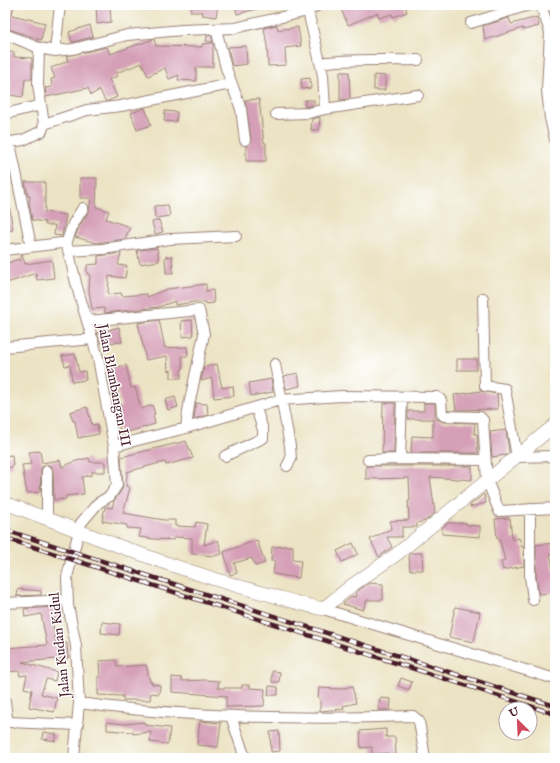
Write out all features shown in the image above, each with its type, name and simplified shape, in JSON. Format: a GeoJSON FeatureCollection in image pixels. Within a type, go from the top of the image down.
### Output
{"type":"FeatureCollection","features":[{"type":"Feature","properties":{"kind":"street"},"geometry":{"type":"LineString","coordinates":[[55,51],[60,5]]}},
{"type":"Feature","properties":{"kind":"street"},"geometry":{"type":"LineString","coordinates":[[5,34],[39,48],[55,51],[74,49],[127,35],[182,30],[216,29],[268,21],[308,11],[318,5]]}},
{"type":"Feature","properties":{"kind":"street"},"geometry":{"type":"LineString","coordinates":[[471,23],[529,5]]}},
{"type":"Feature","properties":{"kind":"street"},"geometry":{"type":"LineString","coordinates":[[541,5],[550,32],[547,90],[550,118],[555,140]]}},
{"type":"Feature","properties":{"kind":"street"},"geometry":{"type":"LineString","coordinates":[[308,11],[320,63],[325,109]]}},
{"type":"Feature","properties":{"kind":"street"},"geometry":{"type":"LineString","coordinates":[[216,29],[231,84],[241,110],[245,140]]}},
{"type":"Feature","properties":{"kind":"street"},"geometry":{"type":"LineString","coordinates":[[31,246],[8,143],[35,136],[42,131],[44,124],[38,85],[39,48]]}},
{"type":"Feature","properties":{"kind":"street"},"geometry":{"type":"LineString","coordinates":[[320,63],[369,59],[381,61],[418,60]]}},
{"type":"Feature","properties":{"kind":"street"},"geometry":{"type":"LineString","coordinates":[[44,124],[87,110],[122,106],[231,84]]}},
{"type":"Feature","properties":{"kind":"street"},"geometry":{"type":"LineString","coordinates":[[276,114],[309,112],[418,95]]}},
{"type":"Feature","properties":{"kind":"street"},"geometry":{"type":"LineString","coordinates":[[5,114],[41,105]]}},
{"type":"Feature","properties":{"kind":"street"},"geometry":{"type":"LineString","coordinates":[[67,248],[73,224],[83,208]]}},
{"type":"Feature","properties":{"kind":"street"},"geometry":{"type":"LineString","coordinates":[[5,250],[31,246],[103,249],[170,239],[236,236]]}},
{"type":"Feature","properties":{"kind":"street","name":"Jalan Blambangan III"},"geometry":{"type":"LineString","coordinates":[[67,248],[93,339],[114,446],[117,485],[110,496],[98,503],[86,515],[78,530]]}},
{"type":"Feature","properties":{"kind":"street"},"geometry":{"type":"LineString","coordinates":[[483,298],[485,386],[505,389],[518,457]]}},
{"type":"Feature","properties":{"kind":"street"},"geometry":{"type":"LineString","coordinates":[[88,321],[199,310],[204,334],[189,405],[186,428]]}},
{"type":"Feature","properties":{"kind":"street"},"geometry":{"type":"LineString","coordinates":[[5,347],[93,339]]}},
{"type":"Feature","properties":{"kind":"street"},"geometry":{"type":"LineString","coordinates":[[275,364],[280,400],[290,446],[291,459],[287,466]]}},
{"type":"Feature","properties":{"kind":"street"},"geometry":{"type":"LineString","coordinates":[[114,446],[186,428],[280,400],[342,396],[437,397],[441,400],[442,414],[444,416],[482,418],[484,460],[487,480],[499,511],[555,508]]}},
{"type":"Feature","properties":{"kind":"street"},"geometry":{"type":"LineString","coordinates":[[400,459],[402,397]]}},
{"type":"Feature","properties":{"kind":"street"},"geometry":{"type":"LineString","coordinates":[[226,456],[263,438],[263,430],[256,408]]}},
{"type":"Feature","properties":{"kind":"street"},"geometry":{"type":"LineString","coordinates":[[323,608],[351,586],[397,554],[487,480],[518,457],[555,425]]}},
{"type":"Feature","properties":{"kind":"street"},"geometry":{"type":"LineString","coordinates":[[518,457],[555,456]]}},
{"type":"Feature","properties":{"kind":"street"},"geometry":{"type":"LineString","coordinates":[[368,460],[484,460]]}},
{"type":"Feature","properties":{"kind":"street"},"geometry":{"type":"LineString","coordinates":[[47,471],[47,518]]}},
{"type":"Feature","properties":{"kind":"street"},"geometry":{"type":"LineString","coordinates":[[5,503],[171,566],[247,590],[305,606],[323,608],[555,679]]}},
{"type":"Feature","properties":{"kind":"street"},"geometry":{"type":"LineString","coordinates":[[530,509],[530,576],[533,600]]}},
{"type":"Feature","properties":{"kind":"street","name":"Jalan Kudan Kidul"},"geometry":{"type":"LineString","coordinates":[[74,758],[79,703],[76,646],[68,600],[67,577],[78,530]]}},
{"type":"Feature","properties":{"kind":"street"},"geometry":{"type":"LineString","coordinates":[[5,603],[68,600]]}},
{"type":"Feature","properties":{"kind":"street"},"geometry":{"type":"LineString","coordinates":[[5,701],[7,718],[9,722],[78,725]]}},
{"type":"Feature","properties":{"kind":"street"},"geometry":{"type":"LineString","coordinates":[[79,703],[136,710],[231,716],[332,719],[413,716],[419,721],[425,758]]}},
{"type":"Feature","properties":{"kind":"street"},"geometry":{"type":"LineString","coordinates":[[231,716],[245,758]]}},
{"type":"Feature","properties":{"kind":"building"},"geometry":{"type":"Polygon","coordinates":[[[5,5],[14,5],[12,15],[45,23],[41,40],[9,29],[10,15],[5,15],[5,5]]]}},
{"type":"Feature","properties":{"kind":"building"},"geometry":{"type":"Polygon","coordinates":[[[96,5],[110,5],[111,22],[97,24],[96,5]]]}},
{"type":"Feature","properties":{"kind":"building"},"geometry":{"type":"Polygon","coordinates":[[[191,5],[218,5],[216,17],[202,15],[203,12],[191,12],[191,5]]]}},
{"type":"Feature","properties":{"kind":"building"},"geometry":{"type":"Polygon","coordinates":[[[235,5],[261,5],[261,8],[237,14],[235,5]]]}},
{"type":"Feature","properties":{"kind":"building"},"geometry":{"type":"Polygon","coordinates":[[[346,5],[405,5],[407,12],[393,17],[392,14],[379,18],[377,13],[348,25],[340,7],[346,5]]]}},
{"type":"Feature","properties":{"kind":"building"},"geometry":{"type":"Polygon","coordinates":[[[537,17],[539,26],[523,30],[523,28],[485,40],[483,26],[509,18],[511,24],[537,17]]]}},
{"type":"Feature","properties":{"kind":"building"},"geometry":{"type":"Polygon","coordinates":[[[90,25],[93,37],[72,42],[69,32],[90,25]]]}},
{"type":"Feature","properties":{"kind":"building"},"geometry":{"type":"Polygon","coordinates":[[[277,25],[278,30],[298,27],[301,46],[285,48],[286,65],[268,66],[264,28],[277,25]]]}},
{"type":"Feature","properties":{"kind":"building"},"geometry":{"type":"Polygon","coordinates":[[[211,35],[213,42],[206,41],[207,36],[211,35]]]}},
{"type":"Feature","properties":{"kind":"building"},"geometry":{"type":"Polygon","coordinates":[[[154,39],[156,46],[202,47],[202,44],[213,43],[213,67],[196,67],[196,81],[178,80],[179,75],[169,79],[165,68],[148,76],[142,63],[116,73],[118,76],[109,79],[117,97],[108,101],[105,101],[100,90],[91,95],[88,88],[46,97],[45,88],[52,87],[51,79],[55,78],[51,68],[68,61],[66,56],[107,47],[110,54],[154,39]]]}},
{"type":"Feature","properties":{"kind":"building"},"geometry":{"type":"Polygon","coordinates":[[[246,46],[247,64],[232,66],[228,47],[246,46]]]}},
{"type":"Feature","properties":{"kind":"building"},"geometry":{"type":"Polygon","coordinates":[[[14,52],[14,57],[32,58],[32,79],[25,79],[23,97],[9,95],[11,79],[5,79],[5,53],[14,52]]]}},
{"type":"Feature","properties":{"kind":"building"},"geometry":{"type":"Polygon","coordinates":[[[340,72],[349,72],[350,99],[340,100],[340,72]]]}},
{"type":"Feature","properties":{"kind":"building"},"geometry":{"type":"Polygon","coordinates":[[[374,75],[385,76],[385,90],[374,90],[374,75]]]}},
{"type":"Feature","properties":{"kind":"building"},"geometry":{"type":"Polygon","coordinates":[[[310,78],[311,88],[302,89],[301,79],[310,78]]]}},
{"type":"Feature","properties":{"kind":"building"},"geometry":{"type":"Polygon","coordinates":[[[259,99],[264,143],[266,143],[266,161],[246,161],[246,146],[249,145],[251,139],[245,100],[259,99]]]}},
{"type":"Feature","properties":{"kind":"building"},"geometry":{"type":"Polygon","coordinates":[[[305,100],[314,100],[314,105],[305,107],[305,100]]]}},
{"type":"Feature","properties":{"kind":"building"},"geometry":{"type":"Polygon","coordinates":[[[145,108],[151,125],[137,130],[131,113],[145,108]]]}},
{"type":"Feature","properties":{"kind":"building"},"geometry":{"type":"Polygon","coordinates":[[[165,111],[177,112],[176,122],[164,121],[165,111]]]}},
{"type":"Feature","properties":{"kind":"building"},"geometry":{"type":"Polygon","coordinates":[[[320,117],[319,130],[311,130],[312,119],[320,117]]]}},
{"type":"Feature","properties":{"kind":"building"},"geometry":{"type":"Polygon","coordinates":[[[80,178],[97,178],[96,207],[109,211],[106,219],[130,227],[125,239],[97,243],[75,237],[79,227],[89,211],[91,198],[80,198],[80,178]]]}},
{"type":"Feature","properties":{"kind":"building"},"geometry":{"type":"Polygon","coordinates":[[[25,182],[45,182],[45,212],[66,215],[62,236],[54,235],[55,225],[45,225],[45,222],[32,220],[29,202],[30,196],[28,196],[25,182]]]}},
{"type":"Feature","properties":{"kind":"building"},"geometry":{"type":"Polygon","coordinates":[[[5,205],[9,205],[13,230],[5,231],[5,205]]]}},
{"type":"Feature","properties":{"kind":"building"},"geometry":{"type":"Polygon","coordinates":[[[168,205],[170,216],[155,218],[154,206],[168,205]]]}},
{"type":"Feature","properties":{"kind":"building"},"geometry":{"type":"Polygon","coordinates":[[[159,220],[163,232],[155,234],[152,222],[159,220]]]}},
{"type":"Feature","properties":{"kind":"building"},"geometry":{"type":"Polygon","coordinates":[[[157,248],[159,261],[140,264],[137,250],[157,248]]]}},
{"type":"Feature","properties":{"kind":"building"},"geometry":{"type":"Polygon","coordinates":[[[121,253],[118,265],[127,266],[125,278],[109,276],[108,294],[121,293],[122,296],[147,294],[147,297],[167,289],[206,284],[206,291],[213,290],[214,303],[206,304],[205,302],[194,302],[175,305],[175,301],[159,307],[105,313],[104,308],[92,309],[89,291],[90,274],[87,274],[87,265],[98,264],[98,256],[121,253]]]}},
{"type":"Feature","properties":{"kind":"building"},"geometry":{"type":"Polygon","coordinates":[[[22,254],[25,264],[52,260],[54,278],[37,280],[36,273],[7,283],[5,264],[19,259],[20,262],[22,254]]]}},
{"type":"Feature","properties":{"kind":"building"},"geometry":{"type":"Polygon","coordinates":[[[172,256],[173,273],[166,273],[165,257],[172,256]]]}},
{"type":"Feature","properties":{"kind":"building"},"geometry":{"type":"Polygon","coordinates":[[[159,320],[165,348],[187,347],[188,356],[182,356],[183,369],[181,370],[181,378],[171,378],[171,370],[168,371],[167,356],[146,360],[138,323],[159,320]]]}},
{"type":"Feature","properties":{"kind":"building"},"geometry":{"type":"Polygon","coordinates":[[[192,320],[193,336],[182,337],[181,321],[192,320]]]}},
{"type":"Feature","properties":{"kind":"building"},"geometry":{"type":"Polygon","coordinates":[[[119,327],[122,342],[100,343],[97,333],[119,327]]]}},
{"type":"Feature","properties":{"kind":"building"},"geometry":{"type":"Polygon","coordinates":[[[75,354],[79,372],[85,371],[86,380],[72,382],[70,365],[65,366],[62,356],[75,354]]]}},
{"type":"Feature","properties":{"kind":"building"},"geometry":{"type":"Polygon","coordinates":[[[457,359],[477,359],[476,370],[457,370],[457,359]]]}},
{"type":"Feature","properties":{"kind":"building"},"geometry":{"type":"Polygon","coordinates":[[[217,364],[222,388],[233,386],[234,396],[214,398],[212,378],[201,381],[204,367],[217,364]]]}},
{"type":"Feature","properties":{"kind":"building"},"geometry":{"type":"Polygon","coordinates":[[[126,365],[131,388],[135,387],[141,409],[152,405],[155,414],[153,414],[155,424],[121,434],[114,409],[121,407],[118,392],[114,377],[110,378],[108,369],[126,365]]]}},
{"type":"Feature","properties":{"kind":"building"},"geometry":{"type":"Polygon","coordinates":[[[298,373],[300,386],[286,389],[284,376],[298,373]]]}},
{"type":"Feature","properties":{"kind":"building"},"geometry":{"type":"Polygon","coordinates":[[[271,379],[273,392],[251,396],[249,383],[271,379]]]}},
{"type":"Feature","properties":{"kind":"building"},"geometry":{"type":"Polygon","coordinates":[[[481,391],[497,394],[498,409],[456,410],[454,395],[481,391]]]}},
{"type":"Feature","properties":{"kind":"building"},"geometry":{"type":"Polygon","coordinates":[[[175,397],[178,407],[168,410],[165,400],[175,397]]]}},
{"type":"Feature","properties":{"kind":"building"},"geometry":{"type":"Polygon","coordinates":[[[196,403],[207,404],[208,415],[194,419],[196,403]]]}},
{"type":"Feature","properties":{"kind":"building"},"geometry":{"type":"Polygon","coordinates":[[[383,403],[395,403],[394,453],[382,453],[383,403]]]}},
{"type":"Feature","properties":{"kind":"building"},"geometry":{"type":"Polygon","coordinates":[[[424,403],[435,403],[435,418],[443,422],[475,423],[474,434],[477,434],[478,453],[411,453],[412,436],[433,437],[433,419],[408,419],[408,411],[424,411],[424,403]]]}},
{"type":"Feature","properties":{"kind":"building"},"geometry":{"type":"Polygon","coordinates":[[[87,407],[92,425],[97,424],[99,434],[78,438],[75,421],[73,421],[70,412],[87,407]]]}},
{"type":"Feature","properties":{"kind":"building"},"geometry":{"type":"Polygon","coordinates":[[[506,430],[509,452],[506,455],[492,457],[490,432],[506,430]]]}},
{"type":"Feature","properties":{"kind":"building"},"geometry":{"type":"Polygon","coordinates":[[[186,441],[193,458],[166,465],[165,462],[127,472],[126,486],[130,488],[123,513],[164,520],[175,520],[175,526],[195,527],[196,522],[207,524],[204,545],[218,540],[222,554],[214,556],[192,554],[192,538],[174,537],[174,540],[139,537],[141,529],[127,528],[127,525],[102,521],[105,507],[112,508],[114,501],[123,488],[121,457],[186,441]]]}},
{"type":"Feature","properties":{"kind":"building"},"geometry":{"type":"Polygon","coordinates":[[[40,451],[42,463],[60,460],[62,467],[76,461],[89,458],[90,462],[105,462],[105,472],[92,472],[92,475],[82,477],[84,494],[66,496],[66,499],[54,500],[53,471],[51,466],[47,465],[42,467],[40,492],[27,493],[22,465],[31,464],[29,452],[40,451]]]}},
{"type":"Feature","properties":{"kind":"building"},"geometry":{"type":"Polygon","coordinates":[[[12,455],[13,467],[5,468],[5,456],[12,455]]]}},
{"type":"Feature","properties":{"kind":"building"},"geometry":{"type":"Polygon","coordinates":[[[366,466],[472,466],[472,480],[430,477],[435,513],[425,521],[417,523],[417,527],[402,527],[402,537],[387,537],[392,547],[379,557],[370,539],[391,529],[390,521],[409,520],[409,478],[366,479],[366,466]]]}},
{"type":"Feature","properties":{"kind":"building"},"geometry":{"type":"Polygon","coordinates":[[[484,494],[486,503],[470,507],[470,505],[484,494]]]}},
{"type":"Feature","properties":{"kind":"building"},"geometry":{"type":"Polygon","coordinates":[[[510,518],[512,540],[519,538],[522,547],[524,547],[524,566],[503,570],[501,561],[505,560],[499,538],[497,538],[495,519],[510,518]]]}},
{"type":"Feature","properties":{"kind":"building"},"geometry":{"type":"Polygon","coordinates":[[[448,523],[467,523],[467,525],[480,526],[480,537],[442,534],[442,528],[448,523]]]}},
{"type":"Feature","properties":{"kind":"building"},"geometry":{"type":"Polygon","coordinates":[[[257,540],[265,563],[255,566],[252,558],[234,563],[237,573],[230,575],[224,552],[257,540]]]}},
{"type":"Feature","properties":{"kind":"building"},"geometry":{"type":"Polygon","coordinates":[[[353,543],[358,554],[342,562],[337,551],[353,543]]]}},
{"type":"Feature","properties":{"kind":"building"},"geometry":{"type":"Polygon","coordinates":[[[553,543],[554,553],[550,554],[555,576],[554,593],[539,594],[536,576],[536,545],[553,543]]]}},
{"type":"Feature","properties":{"kind":"building"},"geometry":{"type":"Polygon","coordinates":[[[293,546],[293,560],[301,561],[299,578],[273,574],[275,560],[271,561],[272,547],[293,546]]]}},
{"type":"Feature","properties":{"kind":"building"},"geometry":{"type":"Polygon","coordinates":[[[411,553],[422,553],[423,570],[410,570],[409,555],[411,553]]]}},
{"type":"Feature","properties":{"kind":"building"},"geometry":{"type":"Polygon","coordinates":[[[369,583],[383,584],[383,600],[367,600],[363,610],[343,604],[352,596],[355,597],[356,592],[369,583]]]}},
{"type":"Feature","properties":{"kind":"building"},"geometry":{"type":"Polygon","coordinates":[[[18,589],[41,591],[41,595],[17,596],[18,589]]]}},
{"type":"Feature","properties":{"kind":"building"},"geometry":{"type":"Polygon","coordinates":[[[57,607],[58,618],[52,619],[56,644],[67,643],[68,658],[22,662],[57,672],[55,681],[46,679],[41,694],[57,698],[54,712],[29,707],[32,690],[24,688],[27,675],[20,676],[19,671],[5,672],[5,648],[47,645],[41,614],[25,617],[24,609],[57,607]]]}},
{"type":"Feature","properties":{"kind":"building"},"geometry":{"type":"Polygon","coordinates":[[[455,607],[480,612],[474,642],[449,637],[455,607]]]}},
{"type":"Feature","properties":{"kind":"building"},"geometry":{"type":"Polygon","coordinates":[[[102,622],[120,624],[119,635],[101,633],[102,622]]]}},
{"type":"Feature","properties":{"kind":"building"},"geometry":{"type":"Polygon","coordinates":[[[116,660],[117,667],[146,665],[150,682],[152,682],[152,684],[160,685],[159,694],[151,693],[150,700],[123,700],[123,696],[98,695],[98,677],[100,677],[99,661],[116,660]]]}},
{"type":"Feature","properties":{"kind":"building"},"geometry":{"type":"Polygon","coordinates":[[[272,671],[280,672],[279,682],[272,682],[272,671]]]}},
{"type":"Feature","properties":{"kind":"building"},"geometry":{"type":"Polygon","coordinates":[[[172,677],[182,678],[182,681],[219,681],[218,688],[242,688],[242,685],[250,685],[250,688],[265,689],[264,706],[226,707],[226,696],[172,692],[172,677]]]}},
{"type":"Feature","properties":{"kind":"building"},"geometry":{"type":"Polygon","coordinates":[[[401,678],[412,682],[409,690],[398,686],[401,678]]]}},
{"type":"Feature","properties":{"kind":"building"},"geometry":{"type":"Polygon","coordinates":[[[269,686],[278,687],[278,695],[268,695],[269,686]]]}},
{"type":"Feature","properties":{"kind":"building"},"geometry":{"type":"Polygon","coordinates":[[[352,686],[356,703],[343,706],[344,709],[320,711],[320,699],[318,698],[319,688],[340,689],[352,686]]]}},
{"type":"Feature","properties":{"kind":"building"},"geometry":{"type":"Polygon","coordinates":[[[380,698],[391,699],[390,710],[379,710],[380,698]]]}},
{"type":"Feature","properties":{"kind":"building"},"geometry":{"type":"Polygon","coordinates":[[[200,721],[221,723],[218,747],[197,745],[200,721]]]}},
{"type":"Feature","properties":{"kind":"building"},"geometry":{"type":"Polygon","coordinates":[[[107,722],[125,724],[144,722],[145,725],[170,728],[168,744],[150,742],[151,732],[133,734],[133,732],[107,730],[107,722]]]}},
{"type":"Feature","properties":{"kind":"building"},"geometry":{"type":"Polygon","coordinates":[[[386,729],[386,737],[395,737],[396,755],[388,756],[388,753],[372,754],[372,747],[361,748],[360,731],[386,729]]]}},
{"type":"Feature","properties":{"kind":"building"},"geometry":{"type":"Polygon","coordinates":[[[279,731],[280,751],[271,752],[270,732],[279,731]]]}},
{"type":"Feature","properties":{"kind":"building"},"geometry":{"type":"Polygon","coordinates":[[[43,732],[56,734],[56,741],[42,739],[43,732]]]}},
{"type":"Feature","properties":{"kind":"railway"},"geometry":{"type":"LineString","coordinates":[[5,530],[555,706]]}},
{"type":"Feature","properties":{"kind":"railway"},"geometry":{"type":"LineString","coordinates":[[5,538],[555,714]]}}]}
